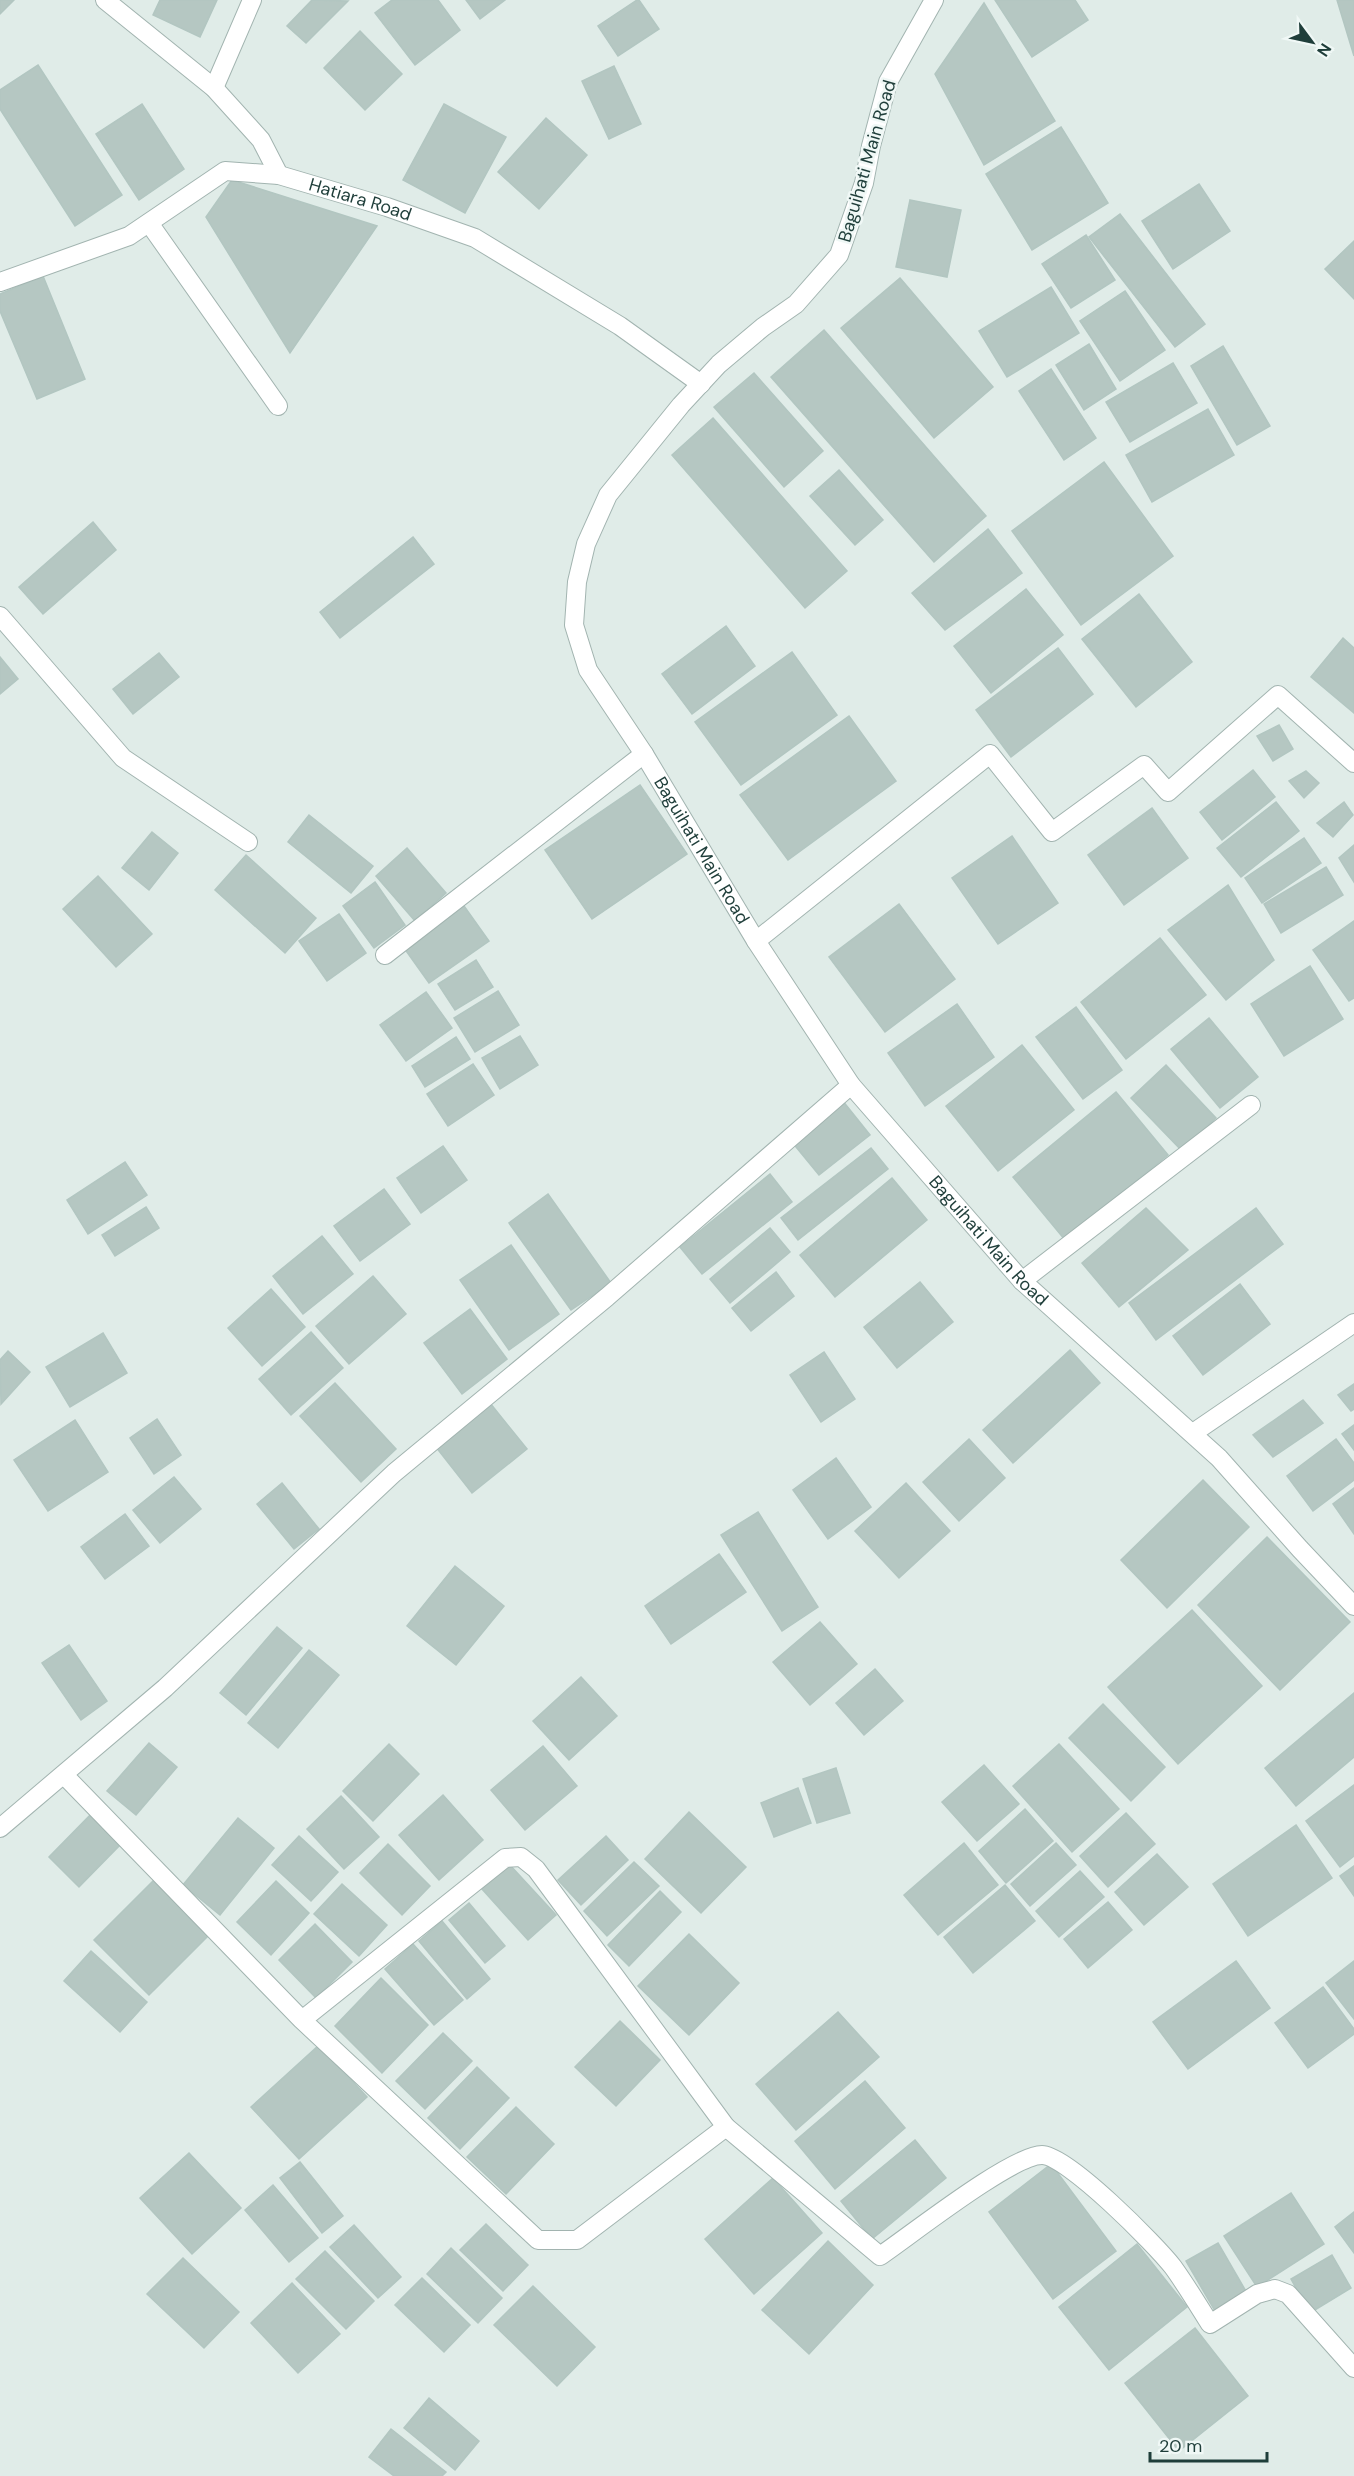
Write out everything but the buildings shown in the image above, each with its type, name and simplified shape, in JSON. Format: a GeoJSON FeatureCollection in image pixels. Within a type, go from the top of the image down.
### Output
{"type":"FeatureCollection","features":[{"type":"Feature","properties":{"kind":"street"},"geometry":{"type":"LineString","coordinates":[[105,0],[214,88],[261,140],[279,175]]}},
{"type":"Feature","properties":{"kind":"street"},"geometry":{"type":"LineString","coordinates":[[214,88],[252,0]]}},
{"type":"Feature","properties":{"kind":"street","name":"Baguihati Main Road"},"geometry":{"type":"LineString","coordinates":[[934,0],[888,82],[864,183],[839,255],[796,304],[763,327],[719,364],[608,495],[586,544],[577,582],[574,625],[588,670],[644,754],[756,941],[851,1085],[1022,1281],[1219,1458],[1300,1550],[1354,1606]]}},
{"type":"Feature","properties":{"kind":"street","name":"Hatiara Road"},"geometry":{"type":"LineString","coordinates":[[0,282],[129,236],[225,171],[279,175],[387,207],[475,238],[620,326],[701,384]]}},
{"type":"Feature","properties":{"kind":"street"},"geometry":{"type":"LineString","coordinates":[[149,223],[278,406]]}},
{"type":"Feature","properties":{"kind":"street"},"geometry":{"type":"LineString","coordinates":[[0,616],[123,758],[248,842]]}},
{"type":"Feature","properties":{"kind":"street"},"geometry":{"type":"LineString","coordinates":[[756,941],[990,754],[1052,832],[1144,765],[1168,792],[1278,695],[1354,763]]}},
{"type":"Feature","properties":{"kind":"street"},"geometry":{"type":"LineString","coordinates":[[385,955],[644,754]]}},
{"type":"Feature","properties":{"kind":"street"},"geometry":{"type":"LineString","coordinates":[[0,1828],[165,1688],[394,1473],[607,1297],[851,1085]]}},
{"type":"Feature","properties":{"kind":"street"},"geometry":{"type":"LineString","coordinates":[[1022,1281],[1251,1105]]}},
{"type":"Feature","properties":{"kind":"street"},"geometry":{"type":"LineString","coordinates":[[1193,1433],[1354,1323]]}},
{"type":"Feature","properties":{"kind":"street"},"geometry":{"type":"LineString","coordinates":[[64,1775],[302,2020],[538,2240],[577,2240],[726,2127]]}},
{"type":"Feature","properties":{"kind":"street"},"geometry":{"type":"LineString","coordinates":[[302,2020],[505,1858],[521,1857],[536,1869],[726,2127],[880,2256],[1010,2165],[1043,2155],[1062,2162],[1106,2199],[1172,2266],[1210,2324],[1257,2294],[1275,2289],[1288,2294],[1354,2368]]}}]}
